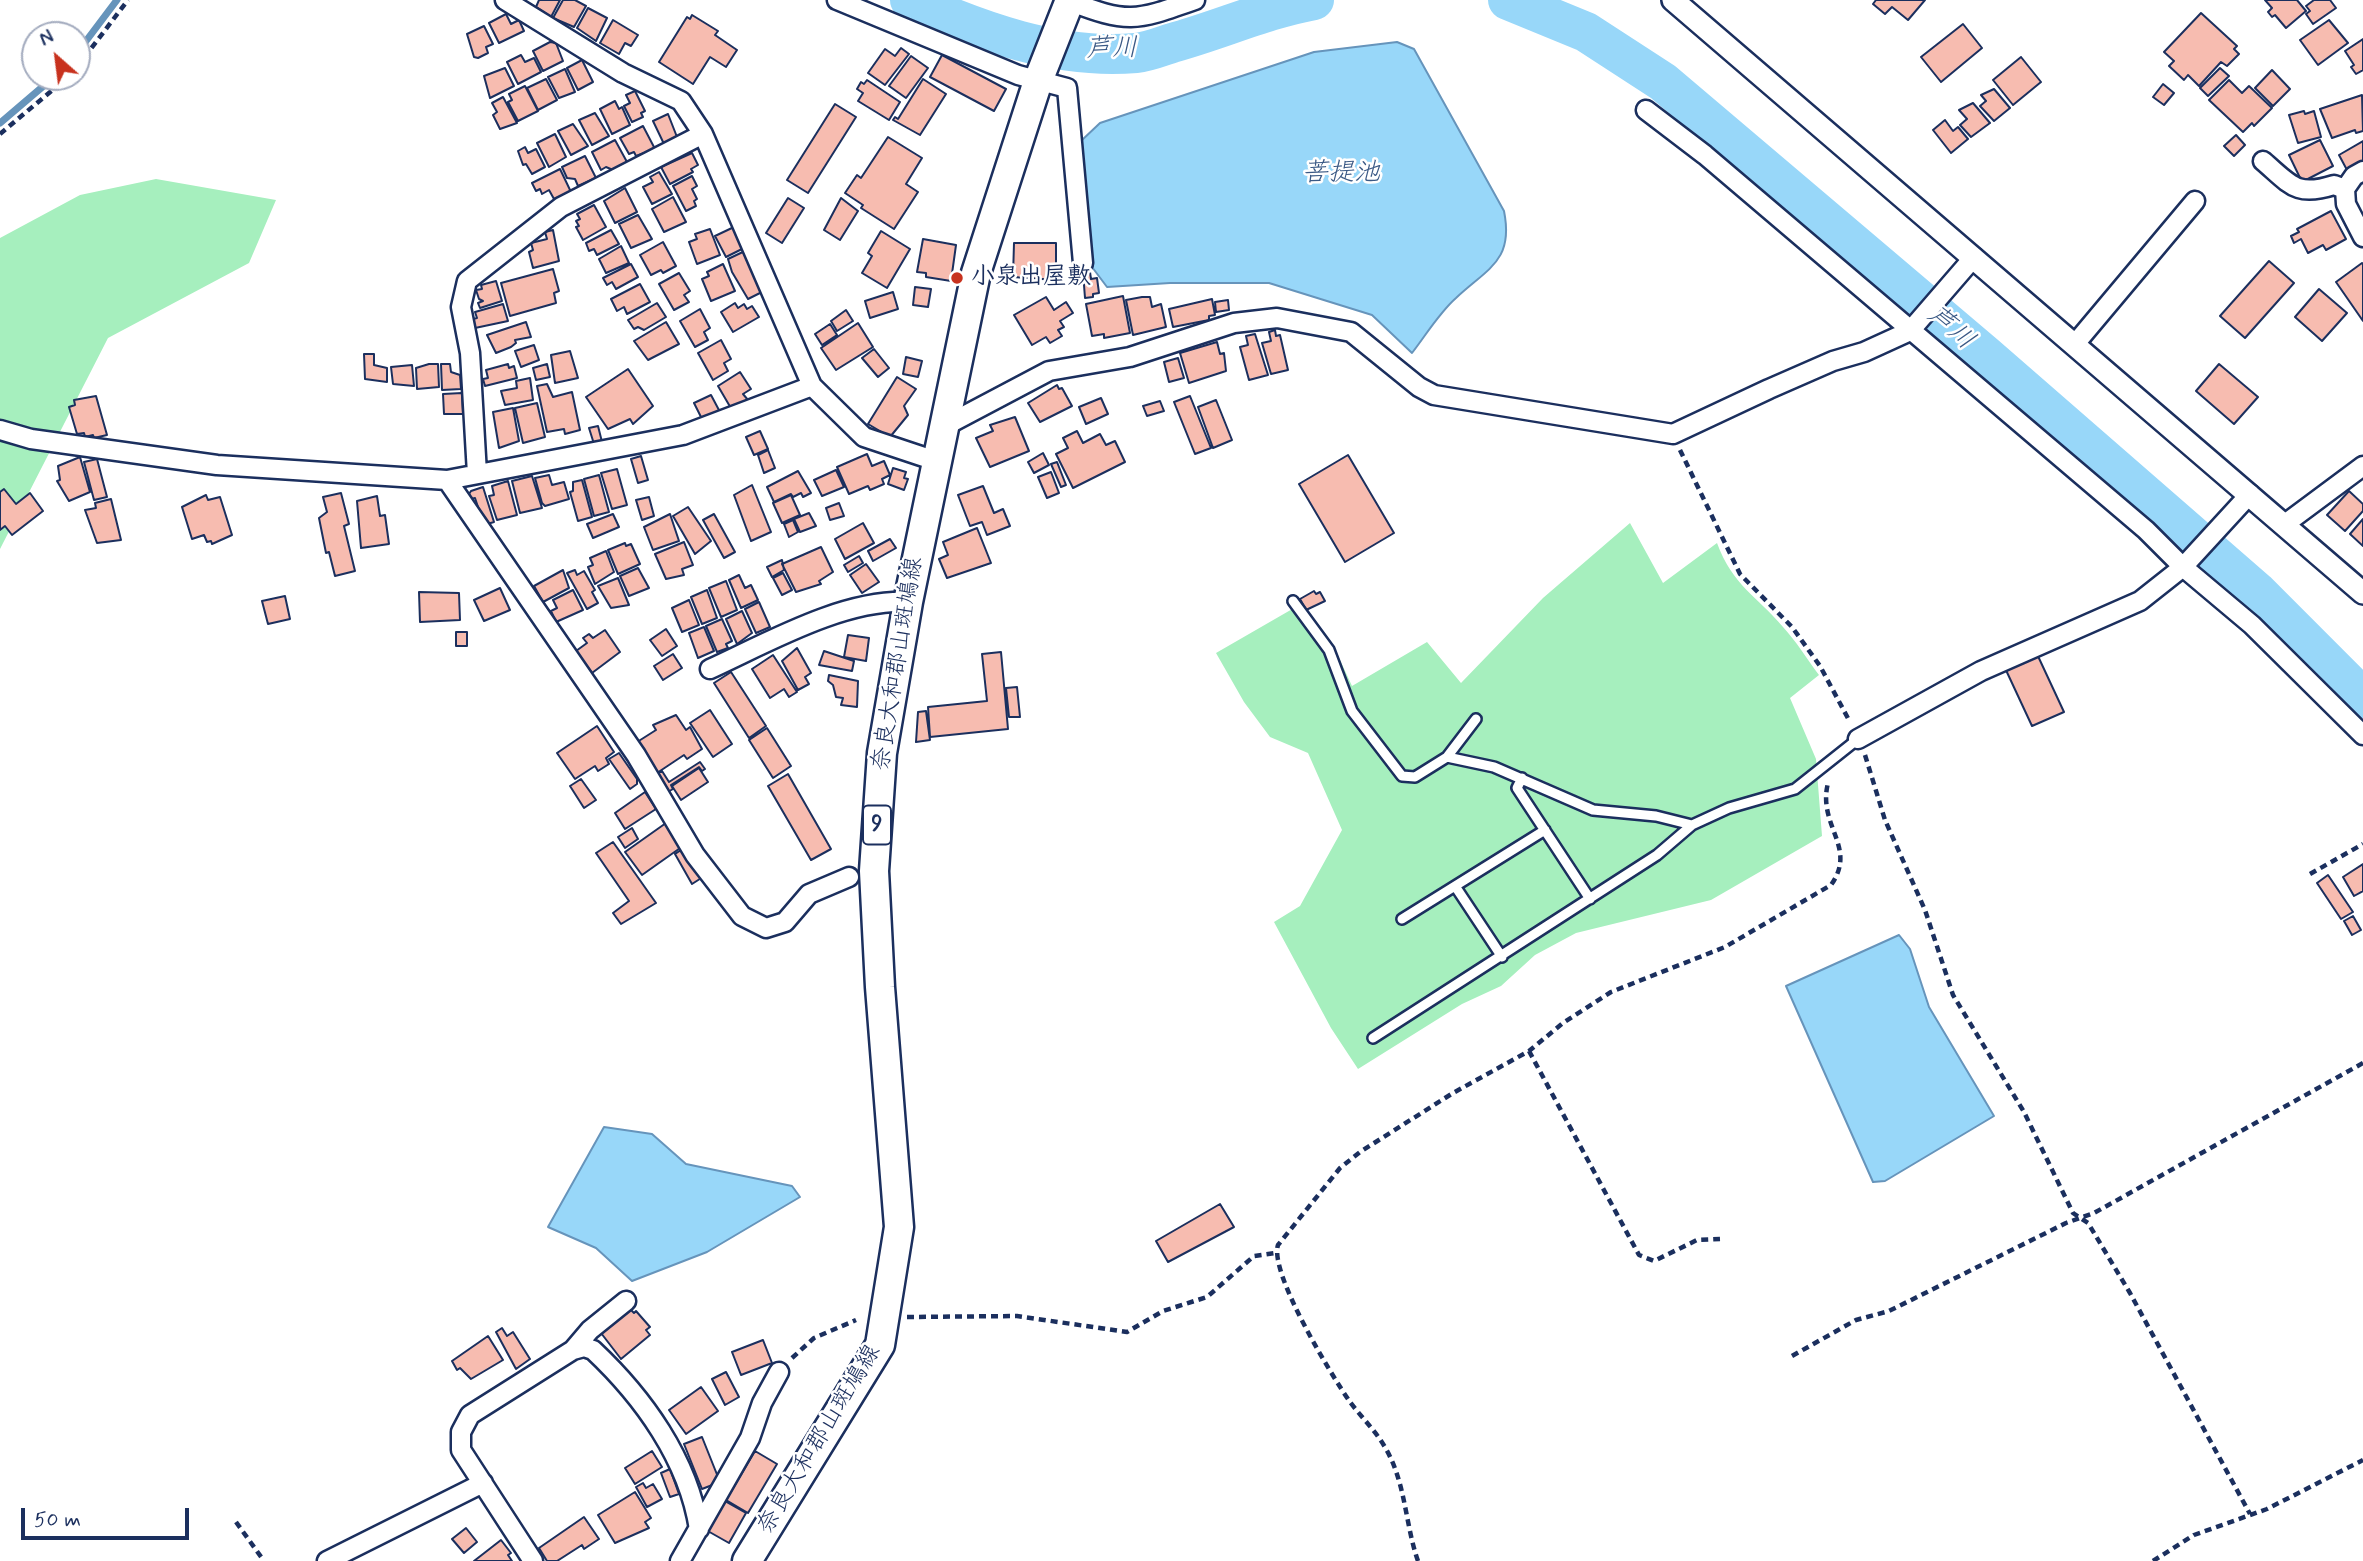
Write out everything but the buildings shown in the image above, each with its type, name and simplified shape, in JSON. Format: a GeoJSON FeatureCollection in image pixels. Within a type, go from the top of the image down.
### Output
{"type":"FeatureCollection","features":[{"type":"Feature","properties":{"kind":"main road","name":"奈良大和郡山斑鳩線"},"geometry":{"type":"LineString","coordinates":[[747,1561],[880,1345],[899,1227],[880,987],[874,871],[882,753],[908,602],[976,273],[1040,75],[1067,6]]}},
{"type":"Feature","properties":{"kind":"street"},"geometry":{"type":"LineString","coordinates":[[505,0],[622,73],[681,101],[703,134],[812,386],[864,437],[936,461]]}},
{"type":"Feature","properties":{"kind":"street"},"geometry":{"type":"LineString","coordinates":[[837,0],[1040,75],[1067,88],[1083,264]]}},
{"type":"Feature","properties":{"kind":"street"},"geometry":{"type":"LineString","coordinates":[[1067,6],[1123,19],[1153,15],[1195,0]]}},
{"type":"Feature","properties":{"kind":"street"},"geometry":{"type":"LineString","coordinates":[[1673,0],[2363,593]]}},
{"type":"Feature","properties":{"kind":"street"},"geometry":{"type":"LineString","coordinates":[[1646,110],[1705,155],[2146,530],[2183,567],[2252,625],[2363,735]]}},
{"type":"Feature","properties":{"kind":"street"},"geometry":{"type":"LineString","coordinates":[[477,474],[470,353],[461,307],[467,281],[561,207],[703,134]]}},
{"type":"Feature","properties":{"kind":"street"},"geometry":{"type":"LineString","coordinates":[[2263,161],[2297,190],[2313,191],[2334,185],[2345,189]]}},
{"type":"Feature","properties":{"kind":"street"},"geometry":{"type":"LineString","coordinates":[[2363,172],[2354,176],[2345,189],[2346,204],[2363,237]]}},
{"type":"Feature","properties":{"kind":"street"},"geometry":{"type":"LineString","coordinates":[[2075,344],[2195,201]]}},
{"type":"Feature","properties":{"kind":"street"},"geometry":{"type":"LineString","coordinates":[[943,427],[1049,371],[1130,357],[1234,323],[1277,318],[1351,332],[1419,387],[1434,395],[1673,434],[1833,361],[1864,352],[1910,331],[1974,257]]}},
{"type":"Feature","properties":{"kind":"street"},"geometry":{"type":"LineString","coordinates":[[0,430],[31,439],[217,466],[447,480],[683,435],[812,386]]}},
{"type":"Feature","properties":{"kind":"street"},"geometry":{"type":"LineString","coordinates":[[2285,524],[2363,466]]}},
{"type":"Feature","properties":{"kind":"street"},"geometry":{"type":"LineString","coordinates":[[447,480],[636,755],[695,855],[742,916],[766,928],[785,922],[808,894],[849,877]]}},
{"type":"Feature","properties":{"kind":"street"},"geometry":{"type":"LineString","coordinates":[[1858,739],[1970,676],[2140,601],[2183,567],[2250,494]]}},
{"type":"Feature","properties":{"kind":"street"},"geometry":{"type":"LineString","coordinates":[[710,669],[795,630],[846,612],[894,602],[908,602]]}},
{"type":"Feature","properties":{"kind":"street"},"geometry":{"type":"LineString","coordinates":[[573,1350],[590,1329],[626,1301]]}},
{"type":"Feature","properties":{"kind":"street"},"geometry":{"type":"LineString","coordinates":[[533,1561],[461,1450],[461,1432],[465,1422],[480,1407],[573,1350],[584,1347],[593,1350],[664,1433],[693,1503],[699,1529]]}},
{"type":"Feature","properties":{"kind":"street"},"geometry":{"type":"LineString","coordinates":[[680,1561],[750,1438],[762,1403],[779,1372]]}},
{"type":"Feature","properties":{"kind":"street"},"geometry":{"type":"LineString","coordinates":[[327,1561],[483,1483]]}},
{"type":"Feature","properties":{"kind":"lane"},"geometry":{"type":"LineString","coordinates":[[1293,601],[1329,650],[1352,711],[1402,776],[1415,777],[1447,757],[1476,719]]}},
{"type":"Feature","properties":{"kind":"lane"},"geometry":{"type":"LineString","coordinates":[[1373,1038],[1657,855],[1692,825],[1729,807],[1795,789],[1858,739]]}},
{"type":"Feature","properties":{"kind":"lane"},"geometry":{"type":"LineString","coordinates":[[1447,757],[1494,766],[1593,810],[1656,816],[1692,825]]}},
{"type":"Feature","properties":{"kind":"lane"},"geometry":{"type":"LineString","coordinates":[[1522,778],[1517,788],[1590,899]]}},
{"type":"Feature","properties":{"kind":"lane"},"geometry":{"type":"LineString","coordinates":[[1402,919],[1545,830]]}},
{"type":"Feature","properties":{"kind":"lane"},"geometry":{"type":"LineString","coordinates":[[1455,886],[1502,957]]}},
{"type":"Feature","properties":{"kind":"path"},"geometry":{"type":"LineString","coordinates":[[91,48],[128,0]]}},
{"type":"Feature","properties":{"kind":"path"},"geometry":{"type":"LineString","coordinates":[[0,134],[51,91]]}},
{"type":"Feature","properties":{"kind":"path"},"geometry":{"type":"LineString","coordinates":[[1673,434],[1740,574],[1792,627],[1834,689],[1875,778],[1885,820],[1925,909],[1953,995],[2024,1112],[2073,1213],[2088,1223],[2130,1293],[2250,1514]]}},
{"type":"Feature","properties":{"kind":"path"},"geometry":{"type":"LineString","coordinates":[[1275,1254],[1294,1221],[1340,1168],[1360,1152],[1453,1093],[1529,1051],[1563,1023],[1611,992],[1724,947],[1831,885],[1841,870],[1843,859],[1825,807],[1826,790],[1836,755]]}},
{"type":"Feature","properties":{"kind":"path"},"geometry":{"type":"LineString","coordinates":[[2310,874],[2363,844]]}},
{"type":"Feature","properties":{"kind":"path"},"geometry":{"type":"LineString","coordinates":[[1529,1051],[1639,1255],[1654,1261],[1697,1240],[1720,1240]]}},
{"type":"Feature","properties":{"kind":"path"},"geometry":{"type":"LineString","coordinates":[[1792,1356],[1856,1320],[1889,1311],[2170,1172],[2363,1063]]}},
{"type":"Feature","properties":{"kind":"path"},"geometry":{"type":"LineString","coordinates":[[903,1317],[1017,1316],[1127,1332],[1163,1311],[1207,1297],[1254,1256],[1275,1254]]}},
{"type":"Feature","properties":{"kind":"path"},"geometry":{"type":"LineString","coordinates":[[1275,1254],[1296,1306],[1327,1365],[1349,1400],[1369,1422],[1397,1471],[1418,1561]]}},
{"type":"Feature","properties":{"kind":"path"},"geometry":{"type":"LineString","coordinates":[[779,1372],[814,1338],[856,1320]]}},
{"type":"Feature","properties":{"kind":"path"},"geometry":{"type":"LineString","coordinates":[[2153,1561],[2194,1535],[2250,1514],[2363,1460]]}},
{"type":"Feature","properties":{"kind":"path"},"geometry":{"type":"LineString","coordinates":[[236,1522],[264,1561]]}},
{"type":"Feature","properties":{"kind":"green space"},"geometry":{"type":"Polygon","coordinates":[[[156,179],[276,200],[249,263],[108,338],[0,549],[0,238],[80,195],[156,179]]]}},
{"type":"Feature","properties":{"kind":"green space"},"geometry":{"type":"Polygon","coordinates":[[[1630,523],[1663,583],[1717,543],[1730,570],[1788,632],[1819,675],[1790,698],[1816,759],[1822,836],[1711,900],[1576,933],[1535,955],[1501,986],[1462,1004],[1358,1069],[1331,1028],[1274,922],[1300,906],[1342,830],[1308,753],[1270,737],[1244,702],[1216,653],[1301,604],[1334,647],[1352,686],[1427,642],[1461,683],[1543,598],[1630,523]]]}},
{"type":"Feature","properties":{"kind":"water","name":"菩提池"},"geometry":{"type":"Polygon","coordinates":[[[1397,42],[1414,49],[1504,211],[1506,228],[1502,253],[1496,262],[1438,317],[1412,353],[1372,315],[1269,283],[1170,283],[1107,287],[1092,267],[1081,141],[1100,123],[1314,52],[1397,42]]]}},
{"type":"Feature","properties":{"kind":"water"},"geometry":{"type":"Polygon","coordinates":[[[1899,935],[1910,949],[1929,1007],[1994,1116],[1885,1181],[1873,1182],[1786,986],[1899,935]]]}},
{"type":"Feature","properties":{"kind":"water"},"geometry":{"type":"Polygon","coordinates":[[[604,1127],[652,1134],[686,1164],[792,1186],[800,1197],[707,1252],[632,1281],[596,1248],[548,1227],[604,1127]]]}},
{"type":"Feature","properties":{"kind":"waterway"},"geometry":{"type":"LineString","coordinates":[[91,34],[117,0]]}},
{"type":"Feature","properties":{"kind":"waterway","name":"芦川"},"geometry":{"type":"LineString","coordinates":[[910,0],[963,22],[1020,41],[1077,52],[1107,54],[1150,50],[1314,0]]}},
{"type":"Feature","properties":{"kind":"waterway","name":"芦川"},"geometry":{"type":"LineString","coordinates":[[1508,0],[1586,32],[1663,82],[1986,356],[2256,591],[2363,698]]}},
{"type":"Feature","properties":{"kind":"waterway"},"geometry":{"type":"LineString","coordinates":[[0,123],[38,91]]}},
{"type":"Feature","properties":{"kind":"place","name":"小泉出屋敷"},"geometry":{"type":"Point","coordinates":[957,278]}}]}
